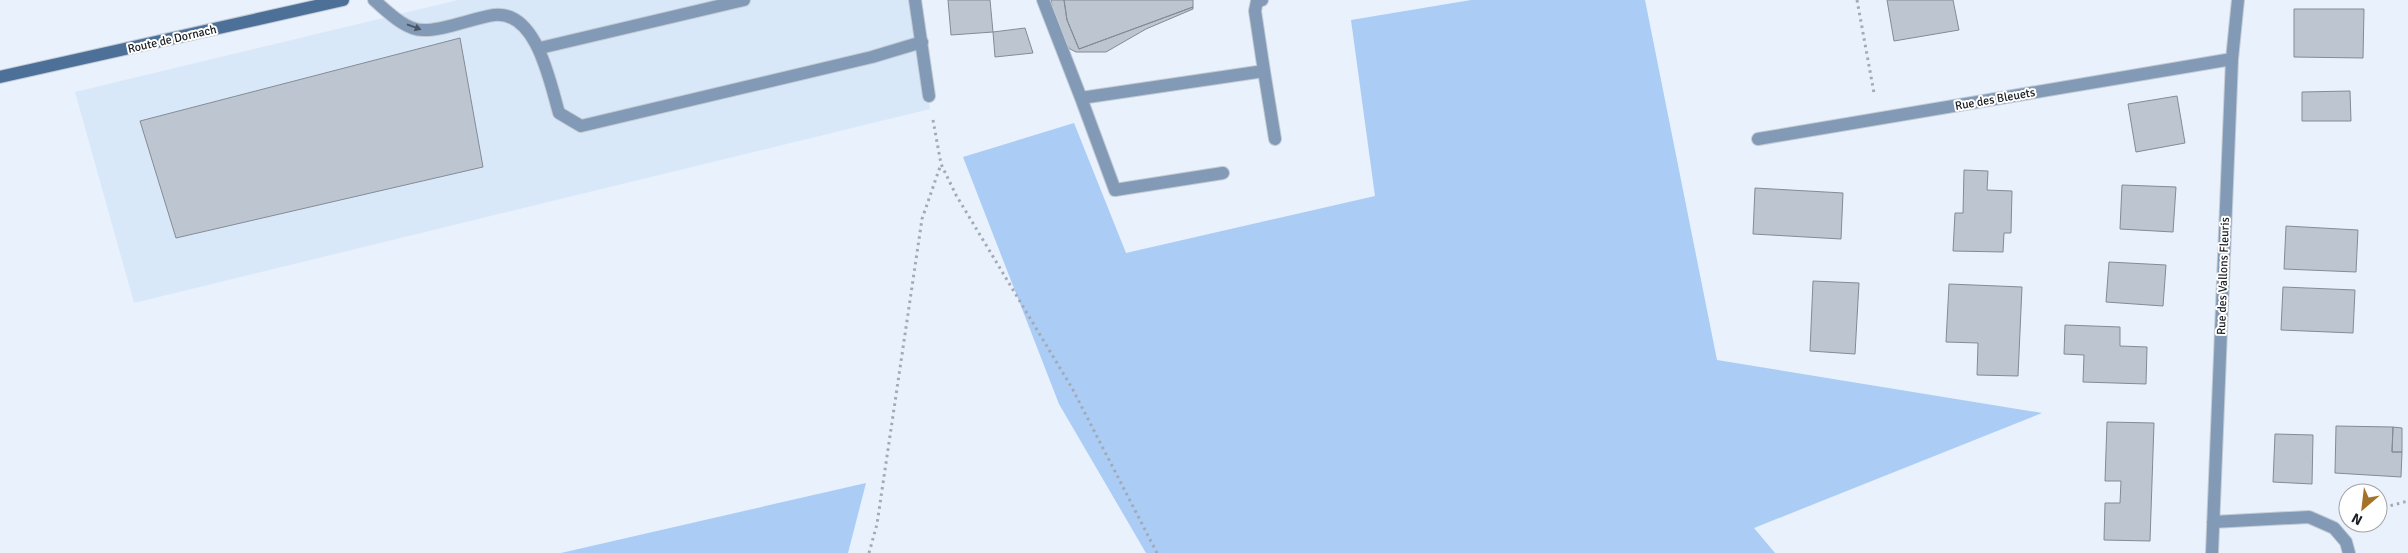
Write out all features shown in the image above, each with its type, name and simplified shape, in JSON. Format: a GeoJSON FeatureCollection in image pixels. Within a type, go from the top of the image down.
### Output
{"type":"FeatureCollection","features":[{"type":"Feature","properties":{"kind":"main road","name":"Route de Dornach"},"geometry":{"type":"LineString","coordinates":[[0,77],[343,0]]}},
{"type":"Feature","properties":{"kind":"street"},"geometry":{"type":"LineString","coordinates":[[374,0],[402,23],[422,30],[496,15],[514,19],[540,48],[559,113],[581,126],[872,58],[922,42]]}},
{"type":"Feature","properties":{"kind":"street"},"geometry":{"type":"LineString","coordinates":[[540,48],[744,0]]}},
{"type":"Feature","properties":{"kind":"street"},"geometry":{"type":"LineString","coordinates":[[915,0],[929,96]]}},
{"type":"Feature","properties":{"kind":"street"},"geometry":{"type":"LineString","coordinates":[[1043,0],[1115,190],[1223,173]]}},
{"type":"Feature","properties":{"kind":"street"},"geometry":{"type":"LineString","coordinates":[[1262,0],[1257,1],[1255,12],[1275,139]]}},
{"type":"Feature","properties":{"kind":"street","name":"Rue des Vallons Fleuris"},"geometry":{"type":"LineString","coordinates":[[2212,553],[2232,59],[2238,0]]}},
{"type":"Feature","properties":{"kind":"street","name":"Rue des Bleuets"},"geometry":{"type":"LineString","coordinates":[[1758,139],[2232,59]]}},
{"type":"Feature","properties":{"kind":"street"},"geometry":{"type":"LineString","coordinates":[[1081,98],[1264,71]]}},
{"type":"Feature","properties":{"kind":"street"},"geometry":{"type":"LineString","coordinates":[[2213,522],[2309,517],[2334,528],[2346,542],[2349,553]]}},
{"type":"Feature","properties":{"kind":"path"},"geometry":{"type":"LineString","coordinates":[[1857,0],[1879,118]]}},
{"type":"Feature","properties":{"kind":"path"},"geometry":{"type":"LineString","coordinates":[[929,96],[941,164],[956,195],[1072,388],[1157,553]]}},
{"type":"Feature","properties":{"kind":"path"},"geometry":{"type":"LineString","coordinates":[[869,553],[877,524],[922,219],[941,164]]}},
{"type":"Feature","properties":{"kind":"path"},"geometry":{"type":"LineString","coordinates":[[2388,506],[2408,501]]}},
{"type":"Feature","properties":{"kind":"shaded area"},"geometry":{"type":"Polygon","coordinates":[[[458,0],[912,0],[930,109],[134,303],[75,92],[458,0]]]}},
{"type":"Feature","properties":{"kind":"shaded area"},"geometry":{"type":"Polygon","coordinates":[[[1471,0],[1645,0],[1717,360],[2042,413],[1754,528],[1775,553],[1146,553],[1059,404],[963,157],[1074,123],[1126,253],[1375,196],[1351,20],[1471,0]]]}},
{"type":"Feature","properties":{"kind":"shaded area"},"geometry":{"type":"Polygon","coordinates":[[[866,483],[848,553],[561,553],[866,483]]]}},
{"type":"Feature","properties":{"kind":"building"},"geometry":{"type":"Polygon","coordinates":[[[948,0],[990,0],[993,32],[951,35],[948,0]]]}},
{"type":"Feature","properties":{"kind":"building"},"geometry":{"type":"Polygon","coordinates":[[[1051,0],[1064,0],[1067,20],[1079,49],[1193,7],[1193,9],[1146,29],[1106,52],[1076,52],[1070,49],[1057,32],[1051,0]]]}},
{"type":"Feature","properties":{"kind":"building"},"geometry":{"type":"Polygon","coordinates":[[[1064,0],[1193,0],[1193,7],[1079,49],[1067,20],[1064,0]]]}},
{"type":"Feature","properties":{"kind":"building"},"geometry":{"type":"Polygon","coordinates":[[[1887,0],[1953,0],[1959,30],[1894,41],[1887,0]]]}},
{"type":"Feature","properties":{"kind":"building"},"geometry":{"type":"Polygon","coordinates":[[[2294,9],[2364,9],[2363,58],[2294,57],[2294,9]]]}},
{"type":"Feature","properties":{"kind":"building"},"geometry":{"type":"Polygon","coordinates":[[[1025,28],[1033,53],[995,57],[993,32],[1025,28]]]}},
{"type":"Feature","properties":{"kind":"building"},"geometry":{"type":"Polygon","coordinates":[[[460,38],[483,167],[176,238],[140,121],[460,38]]]}},
{"type":"Feature","properties":{"kind":"building"},"geometry":{"type":"Polygon","coordinates":[[[2350,91],[2351,121],[2302,121],[2302,92],[2350,91]]]}},
{"type":"Feature","properties":{"kind":"building"},"geometry":{"type":"Polygon","coordinates":[[[2177,96],[2185,143],[2136,152],[2128,104],[2177,96]]]}},
{"type":"Feature","properties":{"kind":"building"},"geometry":{"type":"Polygon","coordinates":[[[1964,170],[1988,171],[1987,190],[2012,191],[2011,233],[2004,233],[2003,252],[1953,251],[1955,213],[1963,213],[1964,170]]]}},
{"type":"Feature","properties":{"kind":"building"},"geometry":{"type":"Polygon","coordinates":[[[2122,185],[2176,187],[2173,232],[2120,229],[2122,185]]]}},
{"type":"Feature","properties":{"kind":"building"},"geometry":{"type":"Polygon","coordinates":[[[1755,188],[1843,193],[1841,239],[1753,234],[1755,188]]]}},
{"type":"Feature","properties":{"kind":"building"},"geometry":{"type":"Polygon","coordinates":[[[2286,226],[2358,230],[2356,272],[2284,269],[2286,226]]]}},
{"type":"Feature","properties":{"kind":"building"},"geometry":{"type":"Polygon","coordinates":[[[2109,262],[2166,265],[2163,306],[2106,302],[2109,262]]]}},
{"type":"Feature","properties":{"kind":"building"},"geometry":{"type":"Polygon","coordinates":[[[1813,281],[1859,283],[1855,354],[1810,351],[1813,281]]]}},
{"type":"Feature","properties":{"kind":"building"},"geometry":{"type":"Polygon","coordinates":[[[1949,284],[2022,287],[2018,376],[1977,375],[1978,343],[1946,342],[1949,284]]]}},
{"type":"Feature","properties":{"kind":"building"},"geometry":{"type":"Polygon","coordinates":[[[2283,287],[2355,290],[2353,333],[2281,330],[2283,287]]]}},
{"type":"Feature","properties":{"kind":"building"},"geometry":{"type":"Polygon","coordinates":[[[2065,325],[2120,327],[2120,346],[2147,347],[2146,384],[2083,382],[2084,355],[2064,354],[2065,325]]]}},
{"type":"Feature","properties":{"kind":"building"},"geometry":{"type":"Polygon","coordinates":[[[2107,422],[2154,423],[2150,541],[2104,540],[2105,503],[2120,503],[2121,481],[2105,481],[2107,422]]]}},
{"type":"Feature","properties":{"kind":"building"},"geometry":{"type":"Polygon","coordinates":[[[2336,426],[2393,427],[2392,452],[2402,452],[2401,477],[2335,473],[2336,426]]]}},
{"type":"Feature","properties":{"kind":"building"},"geometry":{"type":"Polygon","coordinates":[[[2393,427],[2402,428],[2402,452],[2392,452],[2393,427]]]}},
{"type":"Feature","properties":{"kind":"building"},"geometry":{"type":"Polygon","coordinates":[[[2275,434],[2313,435],[2312,484],[2273,482],[2275,434]]]}}]}
